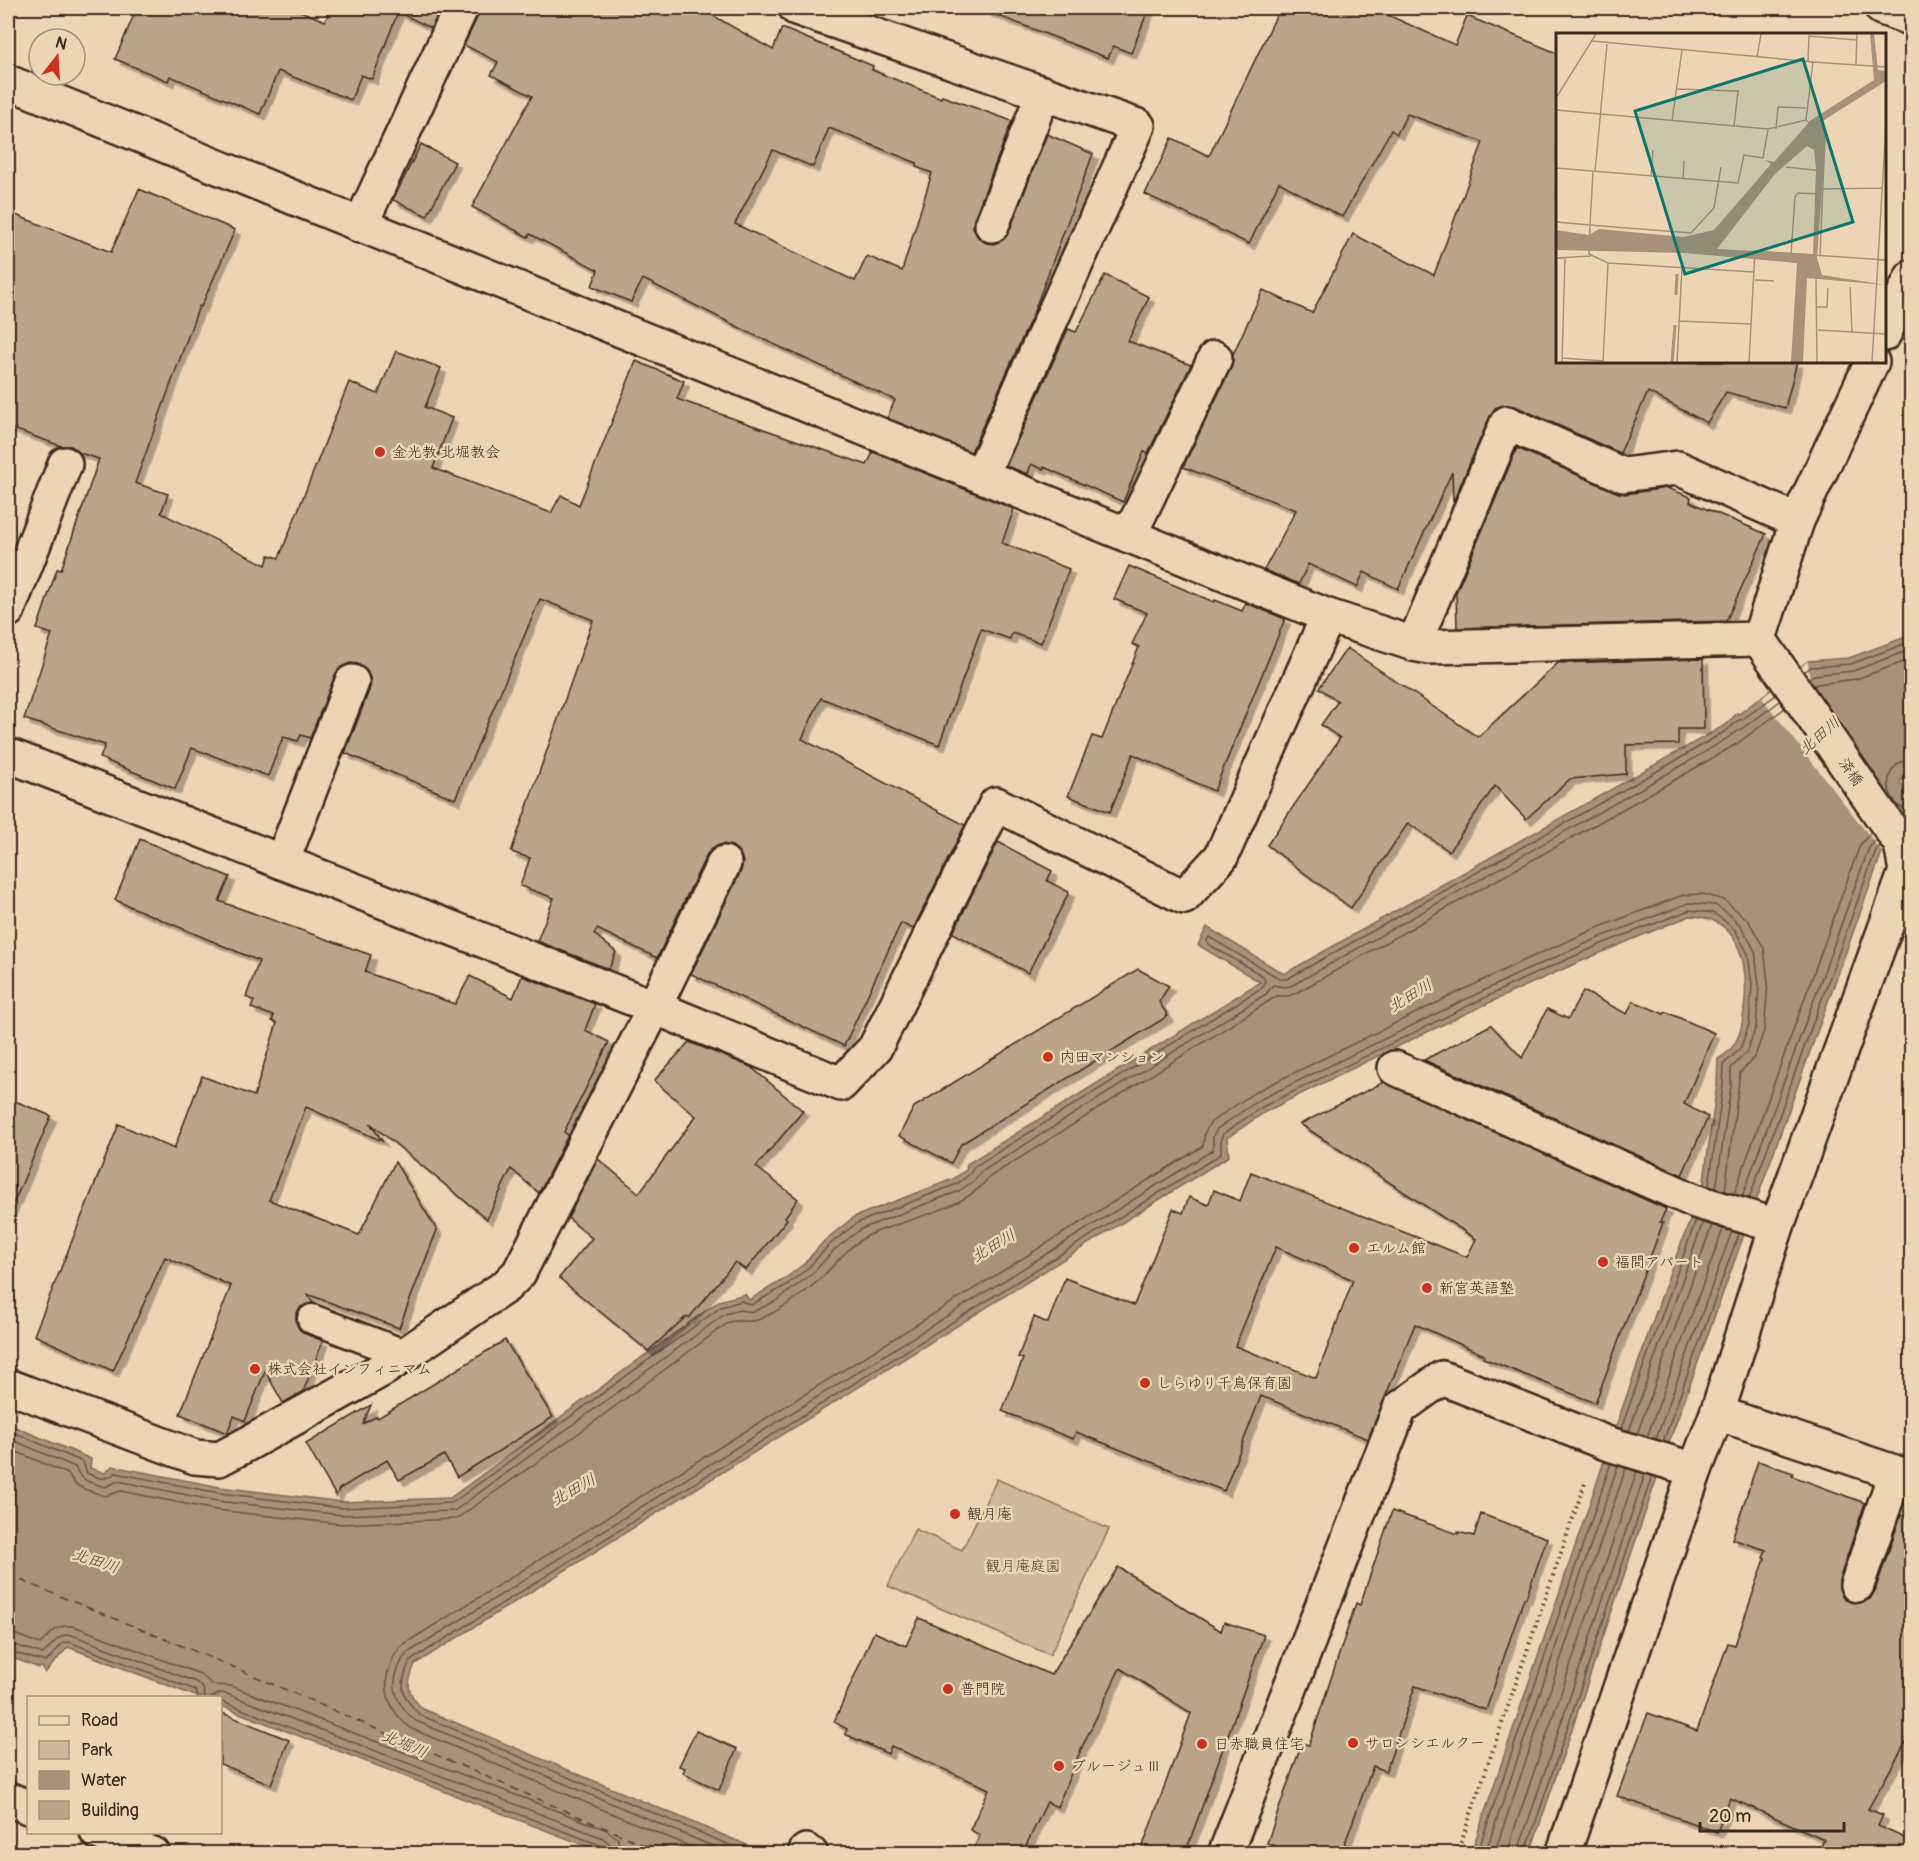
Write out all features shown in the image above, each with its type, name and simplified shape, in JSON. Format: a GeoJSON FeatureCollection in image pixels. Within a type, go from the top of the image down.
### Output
{"type":"FeatureCollection","features":[{"type":"Feature","properties":{"kind":"street"},"geometry":{"type":"LineString","coordinates":[[360,226],[461,8]]}},
{"type":"Feature","properties":{"kind":"street"},"geometry":{"type":"LineString","coordinates":[[796,8],[1138,126],[981,476]]}},
{"type":"Feature","properties":{"kind":"street"},"geometry":{"type":"LineString","coordinates":[[1882,8],[1911,20]]}},
{"type":"Feature","properties":{"kind":"street"},"geometry":{"type":"LineString","coordinates":[[8,82],[1328,616],[1429,647],[1759,639],[1797,521],[1872,363]]}},
{"type":"Feature","properties":{"kind":"street"},"geometry":{"type":"LineString","coordinates":[[992,225],[1043,93]]}},
{"type":"Feature","properties":{"kind":"street"},"geometry":{"type":"LineString","coordinates":[[1886,330],[1911,277]]}},
{"type":"Feature","properties":{"kind":"street"},"geometry":{"type":"LineString","coordinates":[[1130,536],[1215,358]]}},
{"type":"Feature","properties":{"kind":"street"},"geometry":{"type":"LineString","coordinates":[[1414,644],[1507,423],[1623,475],[1678,468],[1797,521]]}},
{"type":"Feature","properties":{"kind":"street"},"geometry":{"type":"LineString","coordinates":[[8,610],[65,464]]}},
{"type":"Feature","properties":{"kind":"street"},"geometry":{"type":"LineString","coordinates":[[8,754],[654,1007],[842,1084],[875,1048],[996,804],[1184,897],[1221,857],[1328,616]]}},
{"type":"Feature","properties":{"kind":"street","name":"済橋"},"geometry":{"type":"LineString","coordinates":[[1759,639],[1901,844],[1906,871],[1765,1222]]}},
{"type":"Feature","properties":{"kind":"street"},"geometry":{"type":"LineString","coordinates":[[282,862],[352,682]]}},
{"type":"Feature","properties":{"kind":"street"},"geometry":{"type":"LineString","coordinates":[[8,1386],[195,1457],[219,1459],[386,1368],[506,1286],[519,1273],[724,863]]}},
{"type":"Feature","properties":{"kind":"street"},"geometry":{"type":"LineString","coordinates":[[1395,1068],[1695,1201],[1765,1222],[1717,1413],[1681,1466],[1563,1854]]}},
{"type":"Feature","properties":{"kind":"street"},"geometry":{"type":"LineString","coordinates":[[1226,1854],[1400,1408],[1442,1378],[1603,1442],[1681,1466]]}},
{"type":"Feature","properties":{"kind":"street"},"geometry":{"type":"LineString","coordinates":[[1717,1413],[1903,1476],[1857,1585]]}},
{"type":"Feature","properties":{"kind":"street"},"geometry":{"type":"LineString","coordinates":[[8,1799],[27,1807]]}},
{"type":"Feature","properties":{"kind":"street"},"geometry":{"type":"LineString","coordinates":[[100,1834],[153,1854]]}},
{"type":"Feature","properties":{"kind":"street"},"geometry":{"type":"LineString","coordinates":[[805,1854],[806,1851],[811,1854]]}},
{"type":"Feature","properties":{"kind":"lane"},"geometry":{"type":"LineString","coordinates":[[312,1319],[404,1354]]}},
{"type":"Feature","properties":{"kind":"path"},"geometry":{"type":"LineString","coordinates":[[1458,1854],[1603,1442]]}},
{"type":"Feature","properties":{"kind":"green space","name":"観月庵庭園"},"geometry":{"type":"Polygon","coordinates":[[[997,1479],[1109,1529],[1050,1655],[888,1586],[915,1529],[962,1550],[997,1479]]]}},
{"type":"Feature","properties":{"kind":"water"},"geometry":{"type":"Polygon","coordinates":[[[1911,635],[1911,771],[1900,782],[1911,802],[1911,834],[1882,852],[1667,1448],[1530,1853],[1471,1853],[1614,1432],[1670,1272],[1703,1188],[1717,1084],[1718,1059],[1732,1048],[1736,1041],[1743,1018],[1745,1000],[1744,970],[1737,943],[1729,932],[1706,918],[1690,916],[1582,961],[1423,1034],[1265,1112],[1227,1138],[1229,1156],[415,1664],[409,1688],[413,1698],[423,1709],[766,1853],[605,1853],[222,1706],[222,1696],[195,1696],[68,1647],[45,1673],[42,1667],[39,1668],[8,1656],[8,1424],[91,1459],[90,1468],[105,1473],[112,1466],[220,1487],[343,1502],[450,1498],[719,1301],[745,1294],[749,1300],[783,1280],[804,1264],[824,1241],[854,1217],[953,1179],[966,1170],[967,1164],[1260,982],[1198,945],[1207,927],[1284,974],[1727,724],[1737,713],[1739,714],[1808,661],[1849,658],[1911,635]]]}},
{"type":"Feature","properties":{"kind":"pier"},"geometry":{"type":"Polygon","coordinates":[[[1808,661],[1811,701],[1911,834],[1882,852],[1762,698],[1808,661]]]}},
{"type":"Feature","properties":{"kind":"building"},"geometry":{"type":"Polygon","coordinates":[[[137,8],[293,8],[325,21],[331,8],[441,8],[431,28],[398,12],[372,79],[361,75],[351,100],[278,71],[260,114],[170,76],[168,81],[115,59],[137,8]]]}},
{"type":"Feature","properties":{"kind":"building"},"geometry":{"type":"Polygon","coordinates":[[[480,8],[700,8],[773,50],[782,28],[873,66],[872,70],[941,98],[942,96],[1012,121],[974,219],[973,227],[977,236],[986,243],[994,244],[1003,240],[1009,232],[1047,134],[1093,154],[1033,314],[971,452],[887,418],[895,400],[754,335],[643,279],[631,302],[592,286],[598,270],[472,207],[532,96],[491,75],[498,62],[464,45],[480,8]],[[829,128],[813,167],[773,150],[735,224],[855,281],[867,256],[902,271],[932,173],[916,167],[917,163],[829,128]]]}},
{"type":"Feature","properties":{"kind":"building"},"geometry":{"type":"Polygon","coordinates":[[[986,8],[1149,8],[1131,53],[1113,46],[1108,58],[986,11],[986,8]]]}},
{"type":"Feature","properties":{"kind":"building"},"geometry":{"type":"Polygon","coordinates":[[[1280,8],[1372,8],[1455,45],[1467,16],[1556,53],[1556,363],[1797,363],[1785,408],[1726,392],[1707,423],[1648,392],[1620,453],[1515,406],[1504,405],[1495,408],[1490,416],[1453,502],[1452,472],[1398,589],[1364,572],[1357,587],[1308,564],[1299,584],[1264,570],[1296,510],[1183,467],[1232,366],[1233,354],[1263,290],[1312,313],[1353,234],[1434,275],[1483,142],[1407,114],[1397,134],[1391,130],[1342,217],[1279,182],[1249,244],[1145,194],[1172,138],[1209,156],[1280,8]]]}},
{"type":"Feature","properties":{"kind":"building"},"geometry":{"type":"Polygon","coordinates":[[[421,144],[455,162],[427,216],[393,200],[421,144]]]}},
{"type":"Feature","properties":{"kind":"building"},"geometry":{"type":"Polygon","coordinates":[[[139,189],[235,230],[201,307],[199,306],[135,483],[168,494],[161,513],[266,565],[269,555],[279,558],[349,382],[378,394],[396,351],[441,368],[425,407],[452,418],[433,468],[551,513],[561,495],[579,505],[636,361],[684,381],[677,399],[867,465],[873,452],[1014,509],[1002,543],[1069,569],[1041,643],[1012,633],[1010,639],[981,629],[939,745],[821,698],[802,739],[965,825],[913,929],[901,923],[844,1046],[691,974],[741,871],[743,862],[740,853],[732,846],[723,844],[714,847],[707,854],[657,958],[597,929],[594,934],[616,952],[609,969],[537,941],[554,898],[520,886],[530,858],[511,852],[593,620],[540,599],[455,799],[345,753],[370,688],[371,680],[367,671],[358,664],[350,663],[341,667],[335,675],[310,738],[301,735],[298,741],[283,737],[268,776],[192,748],[175,789],[100,758],[105,745],[24,719],[52,634],[37,629],[57,569],[61,570],[99,459],[80,453],[71,446],[61,446],[8,427],[8,212],[111,252],[139,189]]]}},
{"type":"Feature","properties":{"kind":"building"},"geometry":{"type":"Polygon","coordinates":[[[1105,275],[1149,297],[1128,341],[1191,365],[1148,453],[1144,452],[1123,502],[1044,467],[1043,469],[1031,464],[1028,474],[1006,466],[1068,329],[1076,332],[1105,275]]]}},
{"type":"Feature","properties":{"kind":"building"},"geometry":{"type":"Polygon","coordinates":[[[1517,448],[1616,492],[1625,494],[1667,488],[1691,497],[1690,502],[1766,534],[1726,621],[1457,628],[1456,593],[1517,448]]]}},
{"type":"Feature","properties":{"kind":"building"},"geometry":{"type":"Polygon","coordinates":[[[1129,566],[1214,602],[1215,600],[1242,611],[1246,603],[1285,619],[1214,791],[1133,754],[1110,812],[1068,796],[1092,736],[1102,739],[1139,647],[1132,644],[1147,613],[1114,599],[1129,566]]]}},
{"type":"Feature","properties":{"kind":"building"},"geometry":{"type":"Polygon","coordinates":[[[1347,648],[1478,737],[1558,663],[1703,659],[1704,729],[1678,729],[1678,744],[1626,745],[1626,774],[1570,779],[1526,819],[1495,786],[1449,851],[1408,823],[1351,908],[1267,845],[1340,738],[1321,725],[1338,701],[1319,688],[1347,648]]]}},
{"type":"Feature","properties":{"kind":"building"},"geometry":{"type":"Polygon","coordinates":[[[140,839],[230,877],[219,901],[371,955],[365,972],[455,1004],[470,976],[513,998],[522,976],[595,1004],[585,1030],[609,1042],[564,1132],[568,1135],[539,1193],[511,1169],[487,1219],[370,1123],[382,1141],[306,1107],[269,1200],[359,1235],[395,1162],[437,1230],[399,1328],[307,1294],[313,1303],[301,1307],[296,1314],[296,1322],[299,1329],[306,1334],[323,1341],[303,1392],[283,1403],[265,1371],[245,1421],[234,1416],[227,1433],[180,1414],[231,1286],[165,1257],[113,1371],[34,1335],[119,1124],[174,1149],[202,1076],[254,1096],[277,1023],[272,1021],[274,1016],[251,1008],[254,1001],[246,997],[259,961],[115,900],[140,839]]]}},
{"type":"Feature","properties":{"kind":"building"},"geometry":{"type":"Polygon","coordinates":[[[998,842],[1052,871],[1047,881],[1069,892],[1028,973],[953,933],[998,842]]]}},
{"type":"Feature","properties":{"kind":"building","name":"内田マンション"},"geometry":{"type":"Polygon","coordinates":[[[1138,969],[1169,986],[1159,1002],[1168,1016],[961,1144],[951,1163],[899,1136],[914,1107],[1138,969]]]}},
{"type":"Feature","properties":{"kind":"building"},"geometry":{"type":"Polygon","coordinates":[[[1583,991],[1627,1014],[1633,1001],[1664,1014],[1666,1012],[1714,1033],[1684,1104],[1708,1117],[1682,1175],[1424,1060],[1491,1025],[1522,1058],[1547,1009],[1568,1019],[1583,991]]]}},
{"type":"Feature","properties":{"kind":"building"},"geometry":{"type":"Polygon","coordinates":[[[689,1042],[751,1067],[803,1111],[756,1167],[798,1199],[785,1217],[787,1219],[746,1270],[735,1262],[689,1318],[687,1316],[648,1351],[559,1278],[592,1238],[568,1218],[598,1159],[639,1193],[696,1116],[654,1081],[689,1042]]]}},
{"type":"Feature","properties":{"kind":"building"},"geometry":{"type":"Polygon","coordinates":[[[1384,1082],[1666,1209],[1660,1222],[1663,1223],[1595,1403],[1483,1358],[1484,1355],[1415,1324],[1368,1439],[1261,1396],[1224,1491],[1076,1432],[1073,1439],[1002,1411],[1023,1359],[1018,1357],[1034,1317],[1048,1323],[1065,1278],[1134,1305],[1173,1209],[1183,1213],[1189,1197],[1208,1205],[1214,1190],[1240,1201],[1251,1172],[1467,1257],[1476,1239],[1300,1124],[1384,1082]],[[1276,1247],[1235,1346],[1316,1378],[1353,1280],[1276,1247]]]}},
{"type":"Feature","properties":{"kind":"building"},"geometry":{"type":"Polygon","coordinates":[[[8,1098],[51,1116],[8,1216],[8,1098]]]}},
{"type":"Feature","properties":{"kind":"building"},"geometry":{"type":"Polygon","coordinates":[[[505,1340],[553,1417],[457,1477],[444,1455],[399,1480],[387,1460],[339,1489],[336,1496],[306,1444],[371,1405],[363,1424],[377,1416],[378,1418],[505,1340]]]}},
{"type":"Feature","properties":{"kind":"building"},"geometry":{"type":"Polygon","coordinates":[[[1758,1461],[1865,1503],[1839,1580],[1839,1588],[1843,1597],[1850,1602],[1860,1603],[1870,1599],[1875,1591],[1901,1515],[1911,1519],[1911,1733],[1868,1809],[1883,1815],[1878,1826],[1911,1841],[1911,1854],[1817,1854],[1824,1839],[1730,1798],[1717,1832],[1617,1796],[1648,1713],[1697,1731],[1728,1643],[1735,1645],[1765,1559],[1763,1558],[1766,1550],[1732,1539],[1758,1461]]]}},
{"type":"Feature","properties":{"kind":"building"},"geometry":{"type":"Polygon","coordinates":[[[1392,1511],[1458,1534],[1458,1532],[1474,1536],[1481,1514],[1547,1538],[1486,1710],[1415,1686],[1386,1771],[1373,1766],[1341,1854],[1295,1854],[1267,1843],[1302,1743],[1309,1745],[1356,1603],[1360,1605],[1392,1511]]]}},
{"type":"Feature","properties":{"kind":"building"},"geometry":{"type":"Polygon","coordinates":[[[1118,1567],[1221,1631],[1224,1622],[1264,1635],[1185,1854],[1140,1854],[1191,1713],[1120,1668],[1082,1747],[1057,1807],[1047,1802],[1022,1854],[971,1854],[980,1835],[970,1830],[989,1789],[891,1746],[888,1754],[845,1734],[847,1729],[834,1722],[874,1632],[906,1646],[919,1618],[1051,1675],[1118,1567]]]}},
{"type":"Feature","properties":{"kind":"building"},"geometry":{"type":"Polygon","coordinates":[[[222,1713],[289,1740],[271,1784],[222,1765],[222,1713]]]}},
{"type":"Feature","properties":{"kind":"building"},"geometry":{"type":"Polygon","coordinates":[[[696,1731],[737,1749],[719,1790],[683,1773],[685,1768],[679,1766],[696,1731]]]}},
{"type":"Feature","properties":{"kind":"ferry route"},"geometry":{"type":"LineString","coordinates":[[8,1575],[231,1666],[665,1854]]}},
{"type":"Feature","properties":{"kind":"place","name":"金光教 北堀教会"},"geometry":{"type":"Point","coordinates":[380,452]}},
{"type":"Feature","properties":{"kind":"place","name":"内田マンション"},"geometry":{"type":"Point","coordinates":[1048,1057]}},
{"type":"Feature","properties":{"kind":"place","name":"エルム館"},"geometry":{"type":"Point","coordinates":[1354,1248]}},
{"type":"Feature","properties":{"kind":"place","name":"福間アパート"},"geometry":{"type":"Point","coordinates":[1603,1262]}},
{"type":"Feature","properties":{"kind":"place","name":"新宮英語塾"},"geometry":{"type":"Point","coordinates":[1427,1288]}},
{"type":"Feature","properties":{"kind":"place","name":"株式会社インフィニマム"},"geometry":{"type":"Point","coordinates":[255,1369]}},
{"type":"Feature","properties":{"kind":"place","name":"しらゆり千鳥保育園"},"geometry":{"type":"Point","coordinates":[1145,1383]}},
{"type":"Feature","properties":{"kind":"place","name":"観月庵"},"geometry":{"type":"Point","coordinates":[955,1514]}},
{"type":"Feature","properties":{"kind":"place","name":"普門院"},"geometry":{"type":"Point","coordinates":[948,1689]}},
{"type":"Feature","properties":{"kind":"place","name":"サロンシエルクー"},"geometry":{"type":"Point","coordinates":[1353,1743]}},
{"type":"Feature","properties":{"kind":"place","name":"日赤職員住宅"},"geometry":{"type":"Point","coordinates":[1202,1744]}},
{"type":"Feature","properties":{"kind":"place","name":"ブルージュⅢ"},"geometry":{"type":"Point","coordinates":[1059,1766]}},
{"type":"Feature","properties":{"kind":"water label","name":"北田川"},"geometry":{"type":"Point","coordinates":[1819,735]}},
{"type":"Feature","properties":{"kind":"water label","name":"北田川"},"geometry":{"type":"Point","coordinates":[1410,995]}},
{"type":"Feature","properties":{"kind":"water label","name":"北田川"},"geometry":{"type":"Point","coordinates":[993,1245]}},
{"type":"Feature","properties":{"kind":"water label","name":"北田川"},"geometry":{"type":"Point","coordinates":[573,1489]}},
{"type":"Feature","properties":{"kind":"water label","name":"北田川"},"geometry":{"type":"Point","coordinates":[96,1560]}},
{"type":"Feature","properties":{"kind":"water label","name":"北堀川"},"geometry":{"type":"Point","coordinates":[405,1743]}}]}
